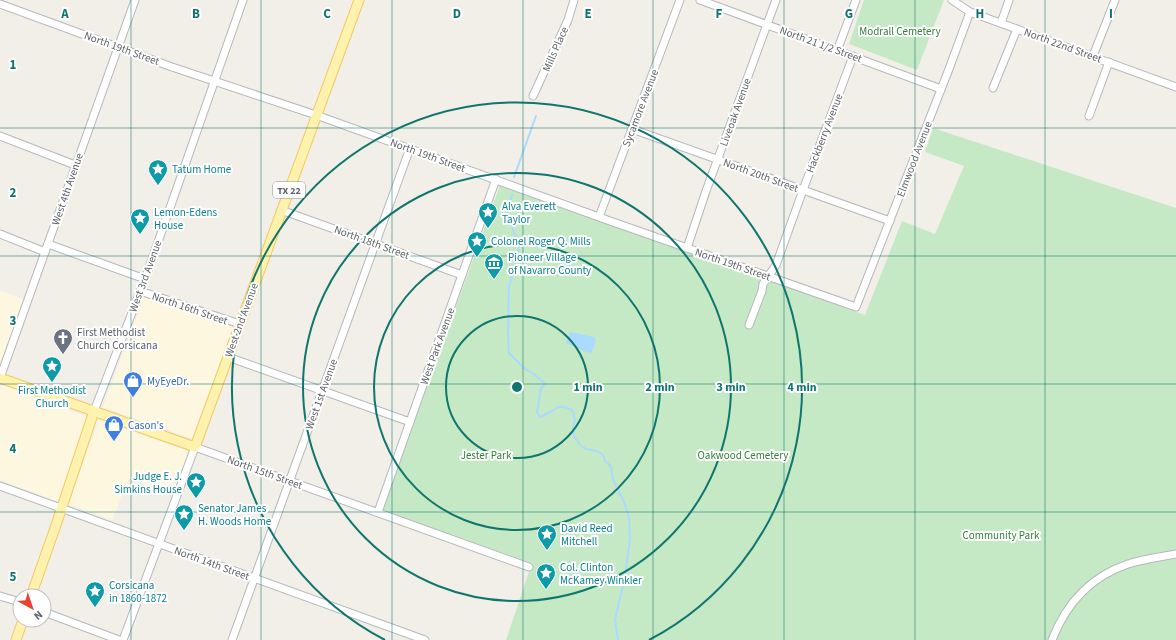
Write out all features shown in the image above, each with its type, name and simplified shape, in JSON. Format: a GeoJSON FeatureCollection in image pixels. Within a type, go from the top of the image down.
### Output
{"type":"FeatureCollection","features":[{"type":"Feature","properties":{"kind":"main road","name":"West 2nd Avenue"},"geometry":{"type":"LineString","coordinates":[[195,447],[359,0]]}},
{"type":"Feature","properties":{"kind":"main road","name":"North 15th Street"},"geometry":{"type":"LineString","coordinates":[[0,378],[195,447]]}},
{"type":"Feature","properties":{"kind":"main road","name":"West 3rd Avenue"},"geometry":{"type":"LineString","coordinates":[[34,588],[94,411]]}},
{"type":"Feature","properties":{"kind":"main road"},"geometry":{"type":"LineString","coordinates":[[16,640],[20,628]]}},
{"type":"Feature","properties":{"kind":"street","name":"West 4th Avenue"},"geometry":{"type":"LineString","coordinates":[[0,378],[135,0]]}},
{"type":"Feature","properties":{"kind":"street"},"geometry":{"type":"LineString","coordinates":[[234,0],[243,1]]}},
{"type":"Feature","properties":{"kind":"street","name":"Mills Place"},"geometry":{"type":"LineString","coordinates":[[533,96],[568,20],[574,0]]}},
{"type":"Feature","properties":{"kind":"street","name":"Sycamore Avenue"},"geometry":{"type":"LineString","coordinates":[[599,217],[680,0]]}},
{"type":"Feature","properties":{"kind":"street","name":"North 21 1/2 Street"},"geometry":{"type":"LineString","coordinates":[[700,0],[941,89]]}},
{"type":"Feature","properties":{"kind":"street","name":"Liveoak Avenue"},"geometry":{"type":"LineString","coordinates":[[687,248],[717,159],[776,0]]}},
{"type":"Feature","properties":{"kind":"street"},"geometry":{"type":"LineString","coordinates":[[838,51],[856,0]]}},
{"type":"Feature","properties":{"kind":"street","name":"North 22nd Street"},"geometry":{"type":"LineString","coordinates":[[952,0],[970,12],[1176,87]]}},
{"type":"Feature","properties":{"kind":"street"},"geometry":{"type":"LineString","coordinates":[[1001,23],[1009,0]]}},
{"type":"Feature","properties":{"kind":"street"},"geometry":{"type":"LineString","coordinates":[[1093,56],[1115,0]]}},
{"type":"Feature","properties":{"kind":"street","name":"West 3rd Avenue"},"geometry":{"type":"LineString","coordinates":[[94,411],[140,291],[243,1]]}},
{"type":"Feature","properties":{"kind":"street","name":"North 19th Street"},"geometry":{"type":"LineString","coordinates":[[0,4],[856,307]]}},
{"type":"Feature","properties":{"kind":"street","name":"Elmwood Avenue"},"geometry":{"type":"LineString","coordinates":[[856,307],[970,12]]}},
{"type":"Feature","properties":{"kind":"street"},"geometry":{"type":"LineString","coordinates":[[993,88],[1017,29]]}},
{"type":"Feature","properties":{"kind":"street","name":"Hackberry Avenue"},"geometry":{"type":"LineString","coordinates":[[768,276],[776,265],[853,56]]}},
{"type":"Feature","properties":{"kind":"street"},"geometry":{"type":"LineString","coordinates":[[1089,116],[1109,62]]}},
{"type":"Feature","properties":{"kind":"street","name":"North 20th Street"},"geometry":{"type":"LineString","coordinates":[[632,129],[890,221]]}},
{"type":"Feature","properties":{"kind":"street"},"geometry":{"type":"LineString","coordinates":[[0,136],[75,165]]}},
{"type":"Feature","properties":{"kind":"street","name":"West 1st Avenue"},"geometry":{"type":"LineString","coordinates":[[232,640],[410,148]]}},
{"type":"Feature","properties":{"kind":"street","name":"West Park Avenue"},"geometry":{"type":"LineString","coordinates":[[378,512],[496,179]]}},
{"type":"Feature","properties":{"kind":"street","name":"North 18th Street"},"geometry":{"type":"LineString","coordinates":[[281,210],[462,275]]}},
{"type":"Feature","properties":{"kind":"street"},"geometry":{"type":"LineString","coordinates":[[0,234],[45,252]]}},
{"type":"Feature","properties":{"kind":"street","name":"North 16th Street"},"geometry":{"type":"LineString","coordinates":[[48,244],[144,279]]}},
{"type":"Feature","properties":{"kind":"street"},"geometry":{"type":"LineString","coordinates":[[749,325],[762,291],[763,284],[768,276]]}},
{"type":"Feature","properties":{"kind":"street","name":"North 16th Street"},"geometry":{"type":"LineString","coordinates":[[140,291],[240,324]]}},
{"type":"Feature","properties":{"kind":"street"},"geometry":{"type":"LineString","coordinates":[[228,357],[410,422]]}},
{"type":"Feature","properties":{"kind":"street","name":"North 15th Street"},"geometry":{"type":"LineString","coordinates":[[195,447],[529,567]]}},
{"type":"Feature","properties":{"kind":"street","name":"West 2nd Avenue"},"geometry":{"type":"LineString","coordinates":[[123,640],[195,447]]}},
{"type":"Feature","properties":{"kind":"street","name":"North 14th Street"},"geometry":{"type":"LineString","coordinates":[[0,486],[425,640]]}},
{"type":"Feature","properties":{"kind":"street"},"geometry":{"type":"LineString","coordinates":[[1052,640],[1070,604],[1081,592],[1099,577],[1127,564],[1176,554]]}},
{"type":"Feature","properties":{"kind":"street"},"geometry":{"type":"LineString","coordinates":[[0,596],[12,600]]}},
{"type":"Feature","properties":{"kind":"street"},"geometry":{"type":"LineString","coordinates":[[52,615],[119,640]]}},
{"type":"Feature","properties":{"kind":"shaded area"},"geometry":{"type":"Polygon","coordinates":[[[0,291],[26,300],[0,370],[0,291]]]}},
{"type":"Feature","properties":{"kind":"shaded area"},"geometry":{"type":"Polygon","coordinates":[[[145,294],[234,326],[193,439],[103,407],[145,294]]]}},
{"type":"Feature","properties":{"kind":"shaded area"},"geometry":{"type":"Polygon","coordinates":[[[2,385],[90,418],[59,502],[0,480],[0,390],[2,385]]]}},
{"type":"Feature","properties":{"kind":"shaded area"},"geometry":{"type":"Polygon","coordinates":[[[99,420],[189,451],[174,496],[129,478],[112,520],[68,504],[99,420]]]}},
{"type":"Feature","properties":{"kind":"green space","name":"Modrall Cemetery"},"geometry":{"type":"Polygon","coordinates":[[[864,0],[944,0],[917,70],[849,44],[864,0]]]}},
{"type":"Feature","properties":{"kind":"green space","name":"Oakwood Cemetery"},"geometry":{"type":"Polygon","coordinates":[[[933,128],[1176,208],[1176,640],[506,640],[532,563],[382,511],[500,185],[865,315],[902,221],[935,234],[964,166],[925,152],[933,128]]]}},
{"type":"Feature","properties":{"kind":"water"},"geometry":{"type":"Polygon","coordinates":[[[570,332],[594,337],[596,340],[592,352],[589,353],[566,343],[570,332]]]}},
{"type":"Feature","properties":{"kind":"waterway"},"geometry":{"type":"LineString","coordinates":[[514,177],[536,116]]}},
{"type":"Feature","properties":{"kind":"waterway"},"geometry":{"type":"LineString","coordinates":[[512,195],[508,214],[519,247],[509,287],[509,353],[524,368],[545,384],[541,388],[537,412],[540,417],[559,407],[572,410],[575,419],[573,428],[574,436],[580,445],[586,449],[597,451],[603,455],[605,461],[611,466],[613,480],[624,502],[629,517],[630,539],[625,577],[615,620],[618,640]]}},
{"type":"Feature","properties":{"kind":"place","name":"Tatum Home"},"geometry":{"type":"Point","coordinates":[158,186]}},
{"type":"Feature","properties":{"kind":"place","name":"Alva Everett Taylor"},"geometry":{"type":"Point","coordinates":[488,229]}},
{"type":"Feature","properties":{"kind":"place","name":"Lemon-Edens House"},"geometry":{"type":"Point","coordinates":[140,235]}},
{"type":"Feature","properties":{"kind":"place","name":"Colonel Roger Q. Mills"},"geometry":{"type":"Point","coordinates":[477,258]}},
{"type":"Feature","properties":{"kind":"place","name":"Pioneer Village of Navarro County"},"geometry":{"type":"Point","coordinates":[494,280]}},
{"type":"Feature","properties":{"kind":"place","name":"First Methodist Church Corsicana"},"geometry":{"type":"Point","coordinates":[63,355]}},
{"type":"Feature","properties":{"kind":"place","name":"First Methodist Church"},"geometry":{"type":"Point","coordinates":[52,383]}},
{"type":"Feature","properties":{"kind":"place","name":"MyEyeDr."},"geometry":{"type":"Point","coordinates":[133,398]}},
{"type":"Feature","properties":{"kind":"place","name":"Cason's"},"geometry":{"type":"Point","coordinates":[114,442]}},
{"type":"Feature","properties":{"kind":"place","name":"Judge E. J. Simkins House"},"geometry":{"type":"Point","coordinates":[196,499]}},
{"type":"Feature","properties":{"kind":"place","name":"Senator James H. Woods Home"},"geometry":{"type":"Point","coordinates":[184,531]}},
{"type":"Feature","properties":{"kind":"place","name":"David Reed Mitchell"},"geometry":{"type":"Point","coordinates":[547,551]}},
{"type":"Feature","properties":{"kind":"place","name":"Col. Clinton McKamey Winkler"},"geometry":{"type":"Point","coordinates":[546,590]}},
{"type":"Feature","properties":{"kind":"place","name":"Corsicana in 1860-1872"},"geometry":{"type":"Point","coordinates":[95,608]}},
{"type":"Feature","properties":{"kind":"park label","name":"Jester Park"},"geometry":{"type":"Point","coordinates":[486,455]}},
{"type":"Feature","properties":{"kind":"park label","name":"Community Park"},"geometry":{"type":"Point","coordinates":[1001,535]}}]}
